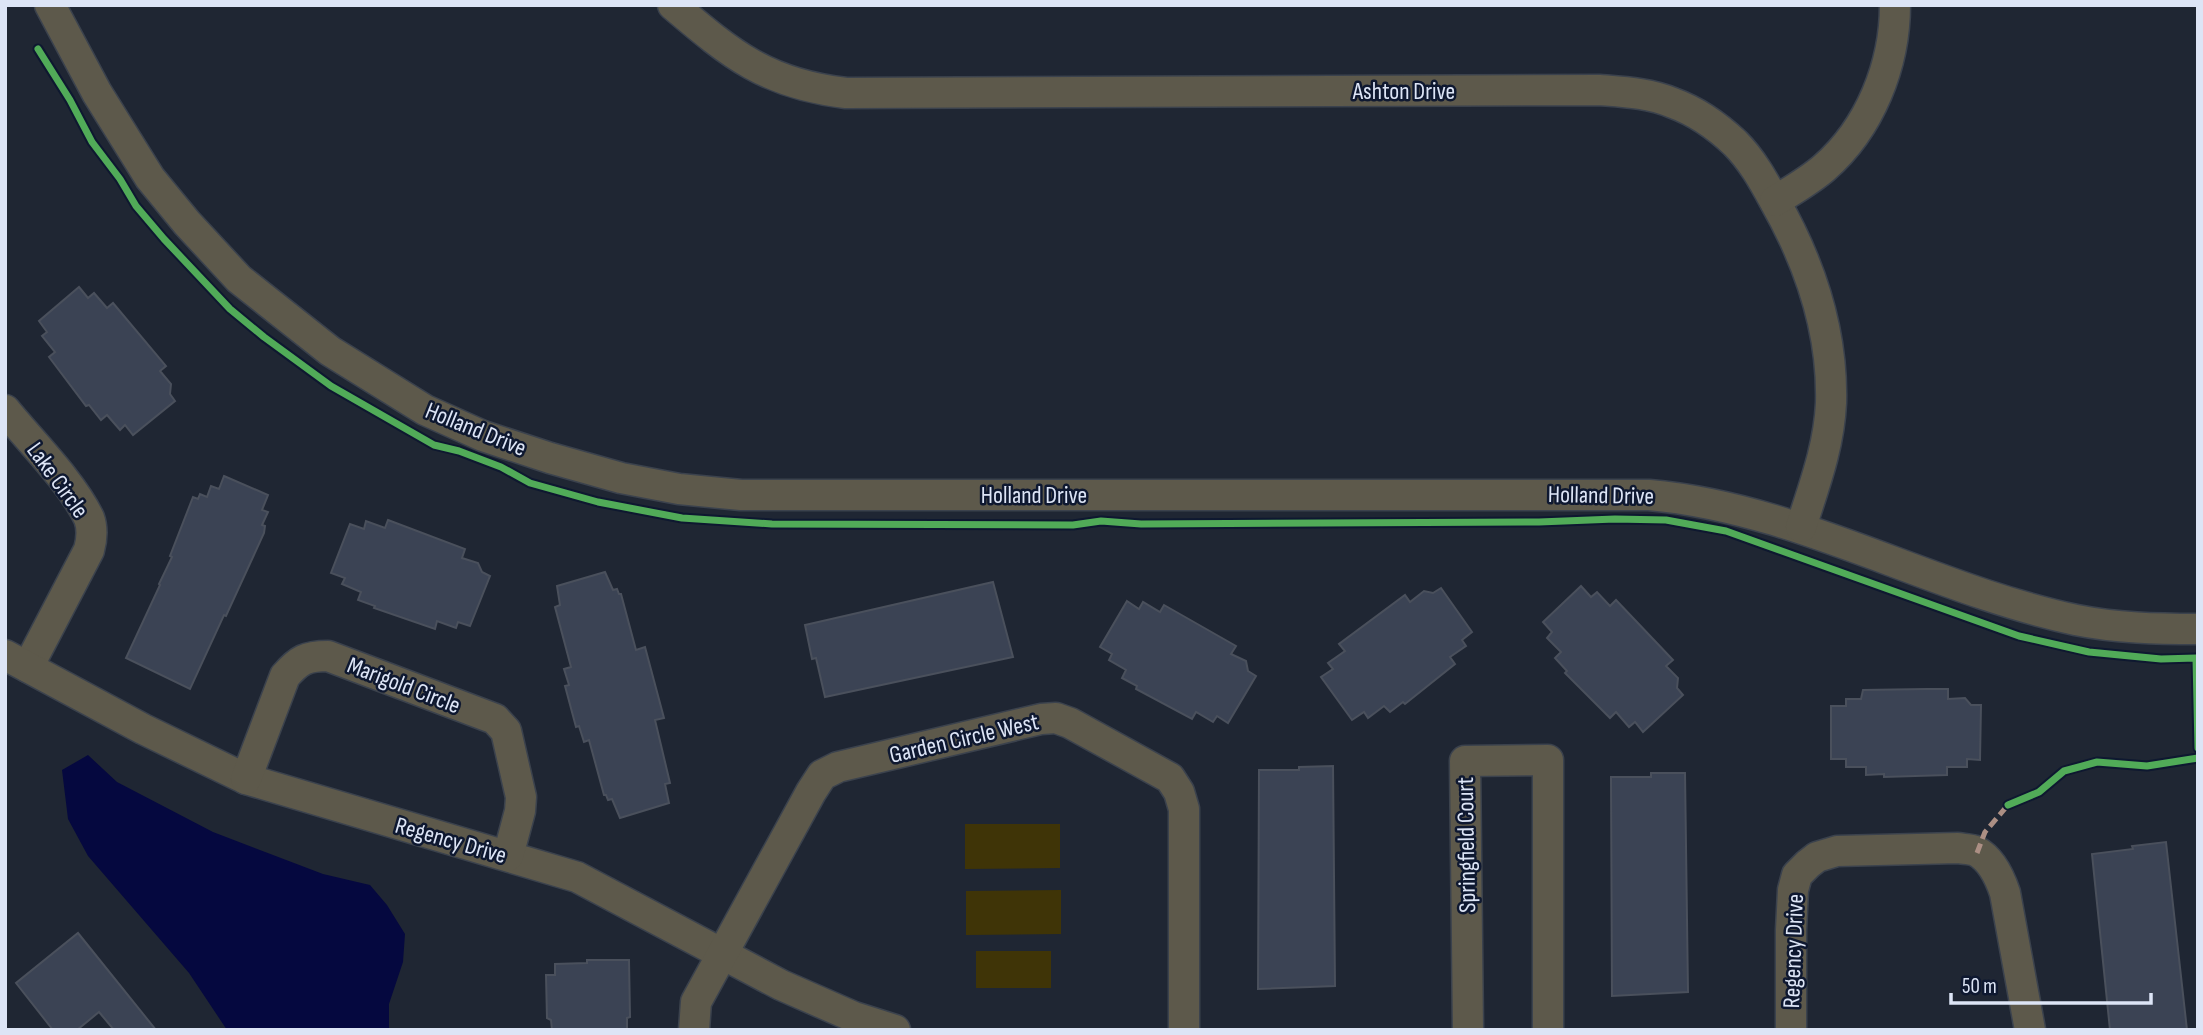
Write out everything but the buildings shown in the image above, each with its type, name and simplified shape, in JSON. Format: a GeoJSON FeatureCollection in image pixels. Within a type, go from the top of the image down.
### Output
{"type":"FeatureCollection","features":[{"type":"Feature","properties":{"kind":"street","name":"Holland Drive"},"geometry":{"type":"LineString","coordinates":[[50,5],[103,105],[150,178],[239,279],[330,351],[425,410],[483,436],[550,458],[644,483],[741,495],[1649,495],[1683,498],[1801,527],[1993,597],[2046,613],[2112,626],[2198,629]]}},
{"type":"Feature","properties":{"kind":"street","name":"Ashton Drive"},"geometry":{"type":"LineString","coordinates":[[673,5],[728,51],[763,72],[801,85],[846,93],[1578,90],[1640,94],[1684,108],[1723,133],[1750,160],[1790,228],[1813,283],[1823,319],[1829,359],[1831,404],[1822,463],[1801,527]]}},
{"type":"Feature","properties":{"kind":"street"},"geometry":{"type":"LineString","coordinates":[[1775,201],[1826,167],[1848,143],[1869,111],[1885,71],[1894,30],[1895,5]]}},
{"type":"Feature","properties":{"kind":"street","name":"Lake Circle"},"geometry":{"type":"LineString","coordinates":[[5,410],[70,488],[89,520],[93,536],[89,550],[17,661]]}},
{"type":"Feature","properties":{"kind":"street","name":"Marigold Circle"},"geometry":{"type":"LineString","coordinates":[[246,779],[285,676],[294,665],[310,656],[328,656],[495,719],[506,732],[521,797],[508,856]]}},
{"type":"Feature","properties":{"kind":"street","name":"Regency Drive"},"geometry":{"type":"LineString","coordinates":[[17,661],[143,729],[246,779],[577,877],[793,990],[854,1017],[895,1030]]}},
{"type":"Feature","properties":{"kind":"street","name":"Garden Circle West"},"geometry":{"type":"LineString","coordinates":[[694,1030],[696,1002],[822,775],[838,766],[1041,719],[1056,718],[1170,778],[1180,792],[1184,809],[1184,1030]]}},
{"type":"Feature","properties":{"kind":"street","name":"Springfield Court"},"geometry":{"type":"LineString","coordinates":[[1468,1030],[1465,761],[1548,760],[1548,1030]]}},
{"type":"Feature","properties":{"kind":"street","name":"Regency Drive"},"geometry":{"type":"LineString","coordinates":[[1791,1030],[1791,930],[1793,890],[1797,875],[1817,857],[1837,851],[1958,848],[1976,851],[2000,877],[2030,1030]]}},
{"type":"Feature","properties":{"kind":"shaded area"},"geometry":{"type":"Polygon","coordinates":[[[88,755],[117,782],[213,832],[323,874],[370,885],[387,905],[405,934],[403,962],[389,1004],[389,1030],[227,1030],[189,973],[88,856],[68,819],[62,770],[88,755]]]}},
{"type":"Feature","properties":{"kind":"shaded area"},"geometry":{"type":"Polygon","coordinates":[[[965,824],[1060,824],[1060,868],[965,869],[965,824]]]}},
{"type":"Feature","properties":{"kind":"shaded area"},"geometry":{"type":"Polygon","coordinates":[[[1061,890],[1061,934],[966,935],[966,891],[1061,890]]]}},
{"type":"Feature","properties":{"kind":"shaded area"},"geometry":{"type":"Polygon","coordinates":[[[976,951],[1051,951],[1051,988],[976,988],[976,951]]]}},
{"type":"Feature","properties":{"kind":"marked path"},"geometry":{"type":"LineString","coordinates":[[1977,853],[1985,832],[2008,805]]}},
{"type":"Feature","properties":{"kind":"cycle path"},"geometry":{"type":"LineString","coordinates":[[38,49],[92,142],[120,179],[136,206],[230,309],[331,386],[434,445],[501,467],[530,483],[598,502],[682,518],[772,524],[1073,525],[1101,521],[1141,524],[1666,520],[1726,531],[2019,636],[2089,652],[2161,659],[2196,658],[2198,748]]}},
{"type":"Feature","properties":{"kind":"cycle path"},"geometry":{"type":"LineString","coordinates":[[2008,805],[2039,792],[2064,771],[2097,762],[2147,766],[2198,758]]}}]}
